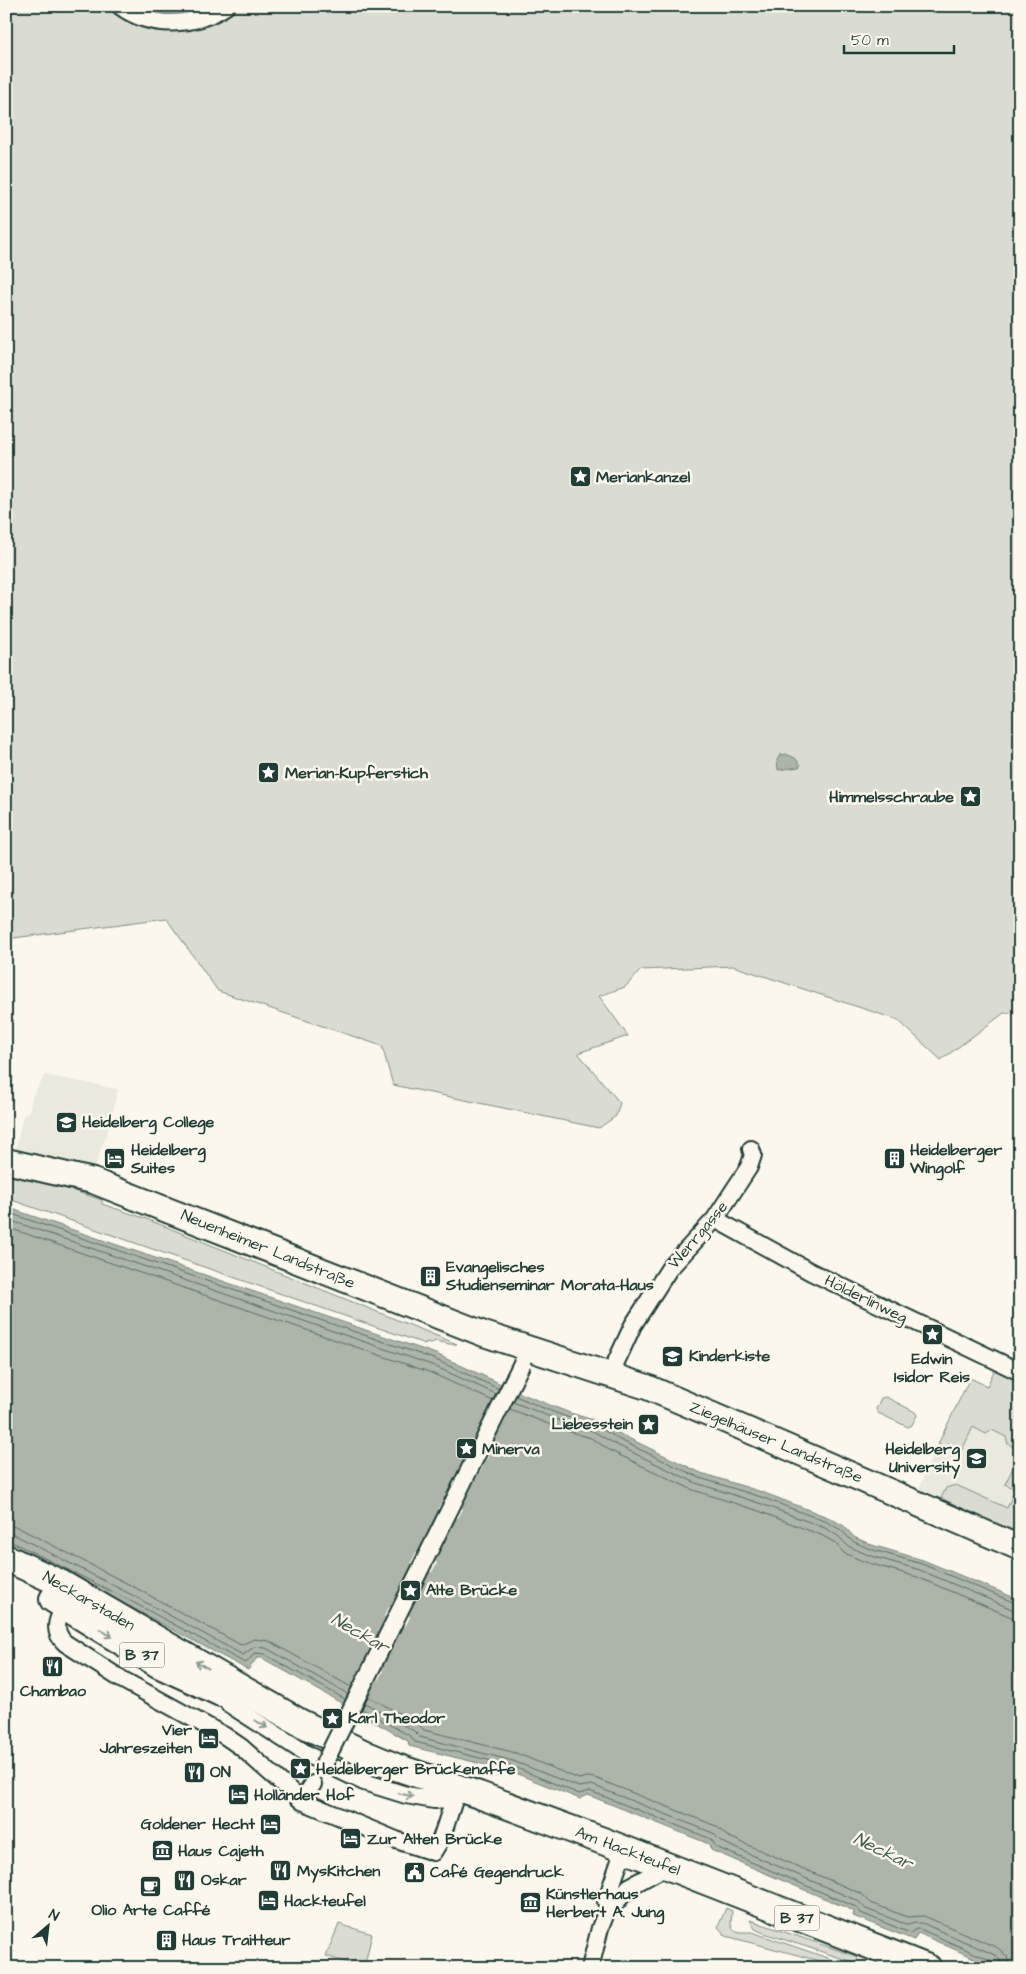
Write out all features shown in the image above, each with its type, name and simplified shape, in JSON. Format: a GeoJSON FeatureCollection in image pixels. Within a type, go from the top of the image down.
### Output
{"type":"FeatureCollection","features":[{"type":"Feature","properties":{"kind":"main road","name":"Neuenheimer Landstraße"},"geometry":{"type":"LineString","coordinates":[[6,1160],[93,1181],[121,1191],[484,1334],[524,1356]]}},
{"type":"Feature","properties":{"kind":"main road","name":"Ziegelhäuser Landstraße"},"geometry":{"type":"LineString","coordinates":[[524,1356],[610,1375],[703,1410],[1020,1548]]}},
{"type":"Feature","properties":{"kind":"main road","name":"Neckarstaden"},"geometry":{"type":"LineString","coordinates":[[6,1558],[42,1574],[69,1599],[158,1664],[265,1711],[299,1722]]}},
{"type":"Feature","properties":{"kind":"main road","name":"Neckarstaden"},"geometry":{"type":"LineString","coordinates":[[6,1571],[69,1599],[328,1736]]}},
{"type":"Feature","properties":{"kind":"main road","name":"Am Hackteufel"},"geometry":{"type":"LineString","coordinates":[[328,1736],[396,1767],[624,1849],[928,1968]]}},
{"type":"Feature","properties":{"kind":"street"},"geometry":{"type":"LineString","coordinates":[[120,6],[149,20],[174,23],[206,17],[226,6]]}},
{"type":"Feature","properties":{"kind":"street","name":"Werrgasse"},"geometry":{"type":"LineString","coordinates":[[610,1375],[633,1325],[669,1269],[715,1219],[751,1164],[753,1155],[751,1149]]}},
{"type":"Feature","properties":{"kind":"street","name":"Hölderlinweg"},"geometry":{"type":"LineString","coordinates":[[715,1219],[811,1272],[1020,1372]]}},
{"type":"Feature","properties":{"kind":"street"},"geometry":{"type":"LineString","coordinates":[[302,1801],[317,1777],[524,1356]]}},
{"type":"Feature","properties":{"kind":"street"},"geometry":{"type":"LineString","coordinates":[[69,1599],[58,1618],[56,1628],[60,1639],[121,1678],[241,1746],[302,1801],[396,1840],[433,1852],[441,1839],[458,1788]]}},
{"type":"Feature","properties":{"kind":"street"},"geometry":{"type":"LineString","coordinates":[[224,1694],[229,1704],[310,1756],[364,1782],[406,1795],[434,1800],[446,1799],[458,1788]]}},
{"type":"Feature","properties":{"kind":"street"},"geometry":{"type":"LineString","coordinates":[[608,1908],[606,1901],[624,1849]]}},
{"type":"Feature","properties":{"kind":"street"},"geometry":{"type":"LineString","coordinates":[[590,1968],[600,1928],[608,1908],[629,1887],[667,1866]]}},
{"type":"Feature","properties":{"kind":"shaded area"},"geometry":{"type":"Polygon","coordinates":[[[6,6],[1020,6],[1020,1014],[1004,1013],[941,1060],[898,1020],[733,966],[641,970],[625,987],[599,996],[628,1036],[578,1053],[620,1103],[616,1116],[599,1128],[393,1085],[382,1046],[218,991],[166,918],[6,939],[6,6]]]}},
{"type":"Feature","properties":{"kind":"shaded area","name":"Heidelberg College"},"geometry":{"type":"Polygon","coordinates":[[[45,1075],[118,1089],[109,1127],[93,1172],[15,1153],[23,1116],[29,1112],[32,1097],[45,1075]]]}},
{"type":"Feature","properties":{"kind":"shaded area"},"geometry":{"type":"Polygon","coordinates":[[[6,1175],[68,1189],[102,1200],[102,1204],[144,1218],[457,1344],[436,1341],[426,1342],[425,1344],[6,1198],[6,1175]]]}},
{"type":"Feature","properties":{"kind":"shaded area","name":"Heidelberg University"},"geometry":{"type":"Polygon","coordinates":[[[995,1369],[1020,1381],[1020,1519],[1014,1533],[919,1489],[925,1472],[970,1378],[987,1386],[995,1369]]]}},
{"type":"Feature","properties":{"kind":"shaded area"},"geometry":{"type":"Polygon","coordinates":[[[995,1369],[1020,1381],[1020,1450],[1008,1444],[1006,1437],[992,1430],[986,1434],[973,1427],[960,1454],[938,1444],[970,1378],[987,1386],[995,1369]]]}},
{"type":"Feature","properties":{"kind":"shaded area"},"geometry":{"type":"Polygon","coordinates":[[[886,1397],[915,1412],[917,1415],[912,1425],[908,1427],[878,1413],[876,1409],[881,1398],[886,1397]]]}},
{"type":"Feature","properties":{"kind":"shaded area"},"geometry":{"type":"Polygon","coordinates":[[[1020,1454],[1020,1519],[1014,1533],[941,1498],[946,1488],[956,1485],[1007,1508],[1015,1489],[1005,1484],[1020,1454]]]}},
{"type":"Feature","properties":{"kind":"shaded area"},"geometry":{"type":"Polygon","coordinates":[[[726,1908],[732,1911],[731,1925],[734,1930],[752,1932],[857,1968],[846,1968],[726,1936],[718,1927],[726,1908]]]}},
{"type":"Feature","properties":{"kind":"shaded area"},"geometry":{"type":"Polygon","coordinates":[[[750,1920],[858,1957],[856,1963],[764,1933],[755,1929],[750,1920]]]}},
{"type":"Feature","properties":{"kind":"shaded area"},"geometry":{"type":"Polygon","coordinates":[[[339,1924],[372,1934],[364,1968],[326,1956],[339,1924]]]}},
{"type":"Feature","properties":{"kind":"water"},"geometry":{"type":"Polygon","coordinates":[[[786,754],[795,758],[801,765],[799,767],[778,770],[777,760],[780,755],[786,754]]]}},
{"type":"Feature","properties":{"kind":"water","name":"Neckar"},"geometry":{"type":"Polygon","coordinates":[[[6,1207],[436,1354],[525,1395],[570,1413],[597,1421],[701,1473],[762,1492],[830,1518],[844,1526],[854,1537],[872,1545],[923,1560],[1020,1600],[1020,1968],[996,1968],[918,1933],[914,1940],[853,1916],[854,1911],[711,1850],[709,1844],[588,1795],[580,1799],[510,1771],[409,1746],[408,1741],[262,1658],[257,1658],[248,1670],[6,1543],[6,1207]]]}},
{"type":"Feature","properties":{"kind":"pier","name":"Alte Brücke"},"geometry":{"type":"Polygon","coordinates":[[[503,1382],[520,1390],[461,1508],[463,1509],[458,1518],[456,1518],[435,1561],[437,1563],[432,1572],[429,1572],[408,1615],[410,1617],[405,1627],[403,1626],[381,1669],[383,1671],[378,1680],[376,1679],[358,1715],[343,1706],[363,1661],[365,1661],[386,1618],[384,1616],[389,1607],[392,1607],[413,1564],[411,1563],[416,1552],[419,1553],[440,1510],[438,1509],[443,1499],[445,1500],[466,1458],[458,1454],[458,1446],[464,1441],[472,1445],[503,1382]]]}},
{"type":"Feature","properties":{"kind":"place","name":"Meriankanzel"},"geometry":{"type":"Point","coordinates":[580,477]}},
{"type":"Feature","properties":{"kind":"place","name":"Merian-Kupferstich"},"geometry":{"type":"Point","coordinates":[269,773]}},
{"type":"Feature","properties":{"kind":"place","name":"Himmelsschraube"},"geometry":{"type":"Point","coordinates":[970,797]}},
{"type":"Feature","properties":{"kind":"place","name":"Heidelberg College"},"geometry":{"type":"Point","coordinates":[66,1122]}},
{"type":"Feature","properties":{"kind":"place","name":"Heidelberg Suites"},"geometry":{"type":"Point","coordinates":[115,1159]}},
{"type":"Feature","properties":{"kind":"place","name":"Heidelberger Wingolf"},"geometry":{"type":"Point","coordinates":[894,1159]}},
{"type":"Feature","properties":{"kind":"place","name":"Evangelisches Studienseminar Morata-Haus"},"geometry":{"type":"Point","coordinates":[430,1276]}},
{"type":"Feature","properties":{"kind":"place","name":"Edwin Isidor Reis"},"geometry":{"type":"Point","coordinates":[932,1335]}},
{"type":"Feature","properties":{"kind":"place","name":"Kinderkiste"},"geometry":{"type":"Point","coordinates":[673,1356]}},
{"type":"Feature","properties":{"kind":"place","name":"Liebesstein"},"geometry":{"type":"Point","coordinates":[649,1424]}},
{"type":"Feature","properties":{"kind":"place","name":"Minerva"},"geometry":{"type":"Point","coordinates":[466,1449]}},
{"type":"Feature","properties":{"kind":"place","name":"Heidelberg University"},"geometry":{"type":"Point","coordinates":[976,1458]}},
{"type":"Feature","properties":{"kind":"place","name":"Alte Brücke"},"geometry":{"type":"Point","coordinates":[410,1590]}},
{"type":"Feature","properties":{"kind":"place","name":"Chambao"},"geometry":{"type":"Point","coordinates":[53,1667]}},
{"type":"Feature","properties":{"kind":"place","name":"Karl Theodor"},"geometry":{"type":"Point","coordinates":[332,1718]}},
{"type":"Feature","properties":{"kind":"place","name":"Vier Jahreszeiten"},"geometry":{"type":"Point","coordinates":[208,1739]}},
{"type":"Feature","properties":{"kind":"place","name":"Heidelberger Brückenaffe"},"geometry":{"type":"Point","coordinates":[300,1769]}},
{"type":"Feature","properties":{"kind":"place","name":"ON"},"geometry":{"type":"Point","coordinates":[194,1772]}},
{"type":"Feature","properties":{"kind":"place","name":"Holländer Hof"},"geometry":{"type":"Point","coordinates":[238,1795]}},
{"type":"Feature","properties":{"kind":"place","name":"Goldener Hecht"},"geometry":{"type":"Point","coordinates":[271,1824]}},
{"type":"Feature","properties":{"kind":"place","name":"Zur Alten Brücke"},"geometry":{"type":"Point","coordinates":[351,1839]}},
{"type":"Feature","properties":{"kind":"place","name":"Haus Cajeth"},"geometry":{"type":"Point","coordinates":[162,1851]}},
{"type":"Feature","properties":{"kind":"place","name":"MysKitchen"},"geometry":{"type":"Point","coordinates":[281,1871]}},
{"type":"Feature","properties":{"kind":"place","name":"Café Gegendruck"},"geometry":{"type":"Point","coordinates":[414,1872]}},
{"type":"Feature","properties":{"kind":"place","name":"Oskar"},"geometry":{"type":"Point","coordinates":[185,1880]}},
{"type":"Feature","properties":{"kind":"place","name":"Olio Arte Caffé"},"geometry":{"type":"Point","coordinates":[151,1886]}},
{"type":"Feature","properties":{"kind":"place","name":"Hackteufel"},"geometry":{"type":"Point","coordinates":[268,1901]}},
{"type":"Feature","properties":{"kind":"place","name":"Künstlerhaus Herbert A. Jung"},"geometry":{"type":"Point","coordinates":[530,1903]}},
{"type":"Feature","properties":{"kind":"place","name":"Haus Traitteur"},"geometry":{"type":"Point","coordinates":[166,1940]}}]}
